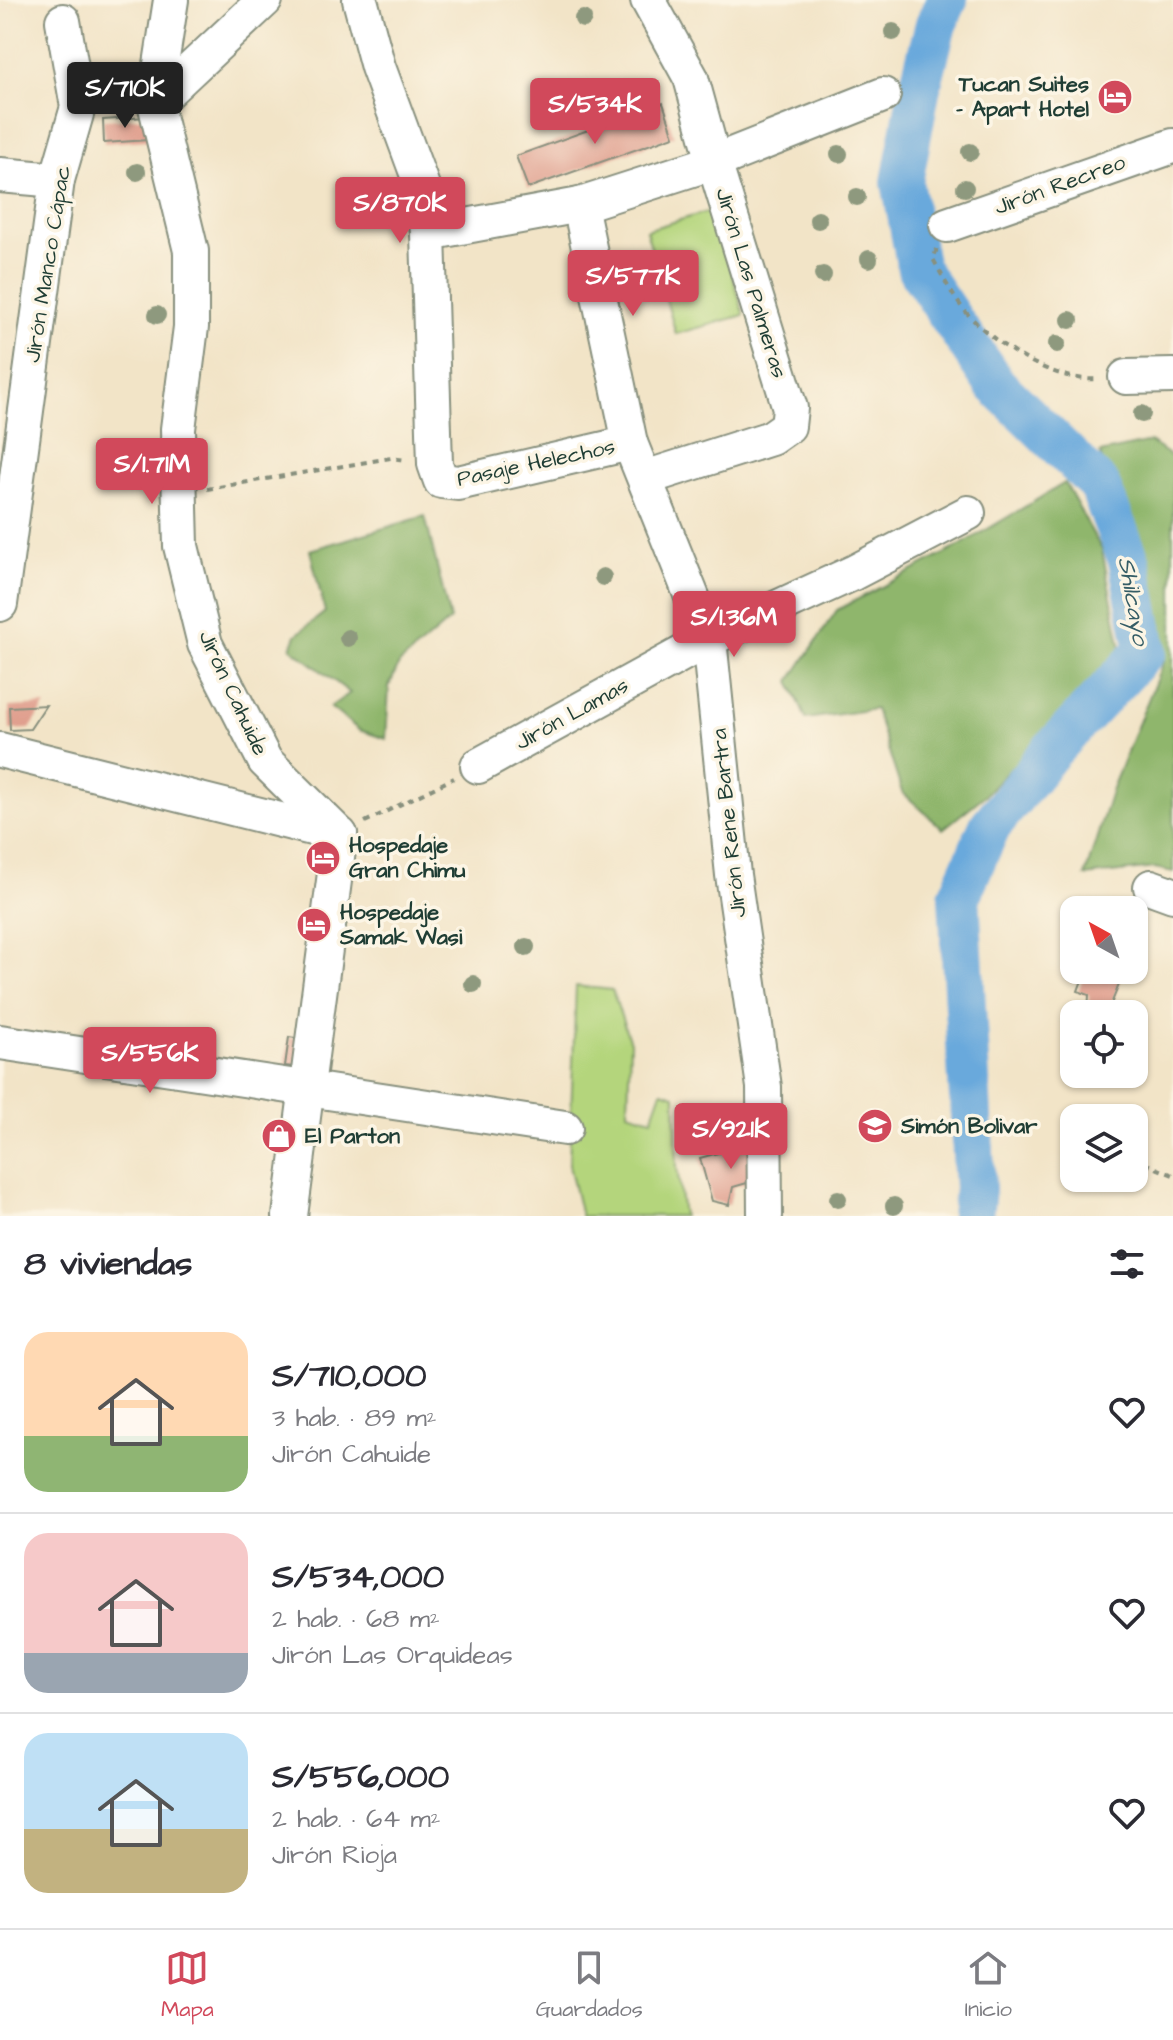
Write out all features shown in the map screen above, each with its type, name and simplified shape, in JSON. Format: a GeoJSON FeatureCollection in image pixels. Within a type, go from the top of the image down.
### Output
{"type":"FeatureCollection","features":[{"type":"Feature","properties":{"kind":"street","name":"Jirón Cahuide"},"geometry":{"type":"LineString","coordinates":[[171,0],[155,103],[191,251],[191,327],[178,429],[181,546],[205,644],[265,761],[340,835]]}},
{"type":"Feature","properties":{"kind":"street"},"geometry":{"type":"LineString","coordinates":[[155,103],[265,0]]}},
{"type":"Feature","properties":{"kind":"street"},"geometry":{"type":"LineString","coordinates":[[360,0],[378,67],[423,189],[428,233],[438,473]]}},
{"type":"Feature","properties":{"kind":"street","name":"Jirón Las Palmeras"},"geometry":{"type":"LineString","coordinates":[[645,478],[771,438],[788,426],[790,408],[691,78],[648,0]]}},
{"type":"Feature","properties":{"kind":"street","name":"Jirón Manco Cápac"},"geometry":{"type":"LineString","coordinates":[[0,604],[57,180],[78,107],[63,21]]}},
{"type":"Feature","properties":{"kind":"street"},"geometry":{"type":"LineString","coordinates":[[428,233],[580,205],[714,162],[883,95]]}},
{"type":"Feature","properties":{"kind":"street","name":"Jirón Recreo"},"geometry":{"type":"LineString","coordinates":[[947,225],[1173,146]]}},
{"type":"Feature","properties":{"kind":"street"},"geometry":{"type":"LineString","coordinates":[[0,175],[57,180]]}},
{"type":"Feature","properties":{"kind":"street","name":"Jirón Rene Bartra"},"geometry":{"type":"LineString","coordinates":[[580,205],[630,443],[709,639],[733,875],[764,1087],[765,1216]]}},
{"type":"Feature","properties":{"kind":"street"},"geometry":{"type":"LineString","coordinates":[[1126,377],[1173,376]]}},
{"type":"Feature","properties":{"kind":"street","name":"Pasaje Helechos"},"geometry":{"type":"LineString","coordinates":[[438,473],[458,483],[630,443]]}},
{"type":"Feature","properties":{"kind":"street","name":"Jirón Lamas"},"geometry":{"type":"LineString","coordinates":[[478,766],[709,639],[853,573],[968,513]]}},
{"type":"Feature","properties":{"kind":"street"},"geometry":{"type":"LineString","coordinates":[[0,750],[340,835],[290,1216]]}},
{"type":"Feature","properties":{"kind":"street"},"geometry":{"type":"LineString","coordinates":[[0,1042],[565,1128]]}},
{"type":"Feature","properties":{"kind":"path"},"geometry":{"type":"LineString","coordinates":[[78,107],[155,103]]}},
{"type":"Feature","properties":{"kind":"path"},"geometry":{"type":"LineString","coordinates":[[947,225],[933,259],[958,303],[991,338],[1050,370],[1082,380],[1126,377]]}},
{"type":"Feature","properties":{"kind":"path"},"geometry":{"type":"LineString","coordinates":[[181,494],[391,458],[438,473]]}},
{"type":"Feature","properties":{"kind":"path"},"geometry":{"type":"LineString","coordinates":[[340,835],[478,766]]}},
{"type":"Feature","properties":{"kind":"path"},"geometry":{"type":"LineString","coordinates":[[1148,1165],[1173,1175]]}},
{"type":"Feature","properties":{"kind":"green space"},"geometry":{"type":"Polygon","coordinates":[[[714,210],[744,315],[676,334],[646,230],[714,210]]]}},
{"type":"Feature","properties":{"kind":"green space"},"geometry":{"type":"Polygon","coordinates":[[[1150,442],[1173,457],[1173,872],[1155,868],[1085,876],[1112,788],[1164,661],[1100,453],[1150,442]]]}},
{"type":"Feature","properties":{"kind":"green space"},"geometry":{"type":"Polygon","coordinates":[[[1065,483],[1102,550],[1122,654],[984,796],[943,829],[902,792],[875,709],[806,719],[790,681],[837,610],[954,549],[1065,483]]]}},
{"type":"Feature","properties":{"kind":"green space"},"geometry":{"type":"Polygon","coordinates":[[[425,516],[450,620],[399,664],[389,687],[386,739],[359,730],[330,707],[350,693],[291,648],[296,635],[325,612],[310,550],[425,516]]]}},
{"type":"Feature","properties":{"kind":"green space"},"geometry":{"type":"Polygon","coordinates":[[[576,986],[612,990],[630,1042],[628,1112],[652,1119],[662,1091],[675,1095],[677,1166],[683,1216],[581,1216],[569,1165],[576,986]]]}},
{"type":"Feature","properties":{"kind":"building"},"geometry":{"type":"Polygon","coordinates":[[[663,103],[674,136],[528,188],[516,156],[663,103]]]}},
{"type":"Feature","properties":{"kind":"building"},"geometry":{"type":"Polygon","coordinates":[[[146,117],[148,140],[104,143],[103,120],[146,117]]]}},
{"type":"Feature","properties":{"kind":"building"},"geometry":{"type":"Polygon","coordinates":[[[46,705],[30,729],[10,730],[9,707],[46,705]]]}},
{"type":"Feature","properties":{"kind":"building"},"geometry":{"type":"Polygon","coordinates":[[[1081,984],[1119,984],[1113,1000],[1089,1000],[1089,995],[1078,991],[1081,984]]]}},
{"type":"Feature","properties":{"kind":"building"},"geometry":{"type":"Polygon","coordinates":[[[289,1037],[314,1041],[310,1069],[285,1066],[289,1037]]]}},
{"type":"Feature","properties":{"kind":"building"},"geometry":{"type":"Polygon","coordinates":[[[754,1143],[764,1178],[733,1187],[729,1205],[712,1201],[700,1158],[754,1143]]]}},
{"type":"Feature","properties":{"kind":"waterway","name":"Shilcayo"},"geometry":{"type":"LineString","coordinates":[[947,0],[936,24],[919,91],[902,182],[918,269],[995,384],[1099,485],[1129,560],[1146,650],[1052,750],[990,826],[959,897],[975,1189],[972,1216]]}},
{"type":"Feature","properties":{"kind":"place","name":"Tucan Suites - Apart Hotel"},"geometry":{"type":"Point","coordinates":[1115,97]}},
{"type":"Feature","properties":{"kind":"place","name":"Hospedaje Gran Chimu"},"geometry":{"type":"Point","coordinates":[323,858]}},
{"type":"Feature","properties":{"kind":"place","name":"Hospedaje Samak Wasi"},"geometry":{"type":"Point","coordinates":[314,925]}},
{"type":"Feature","properties":{"kind":"place","name":"Simón Bolivar"},"geometry":{"type":"Point","coordinates":[875,1126]}},
{"type":"Feature","properties":{"kind":"place","name":"El Parton"},"geometry":{"type":"Point","coordinates":[279,1136]}}]}
